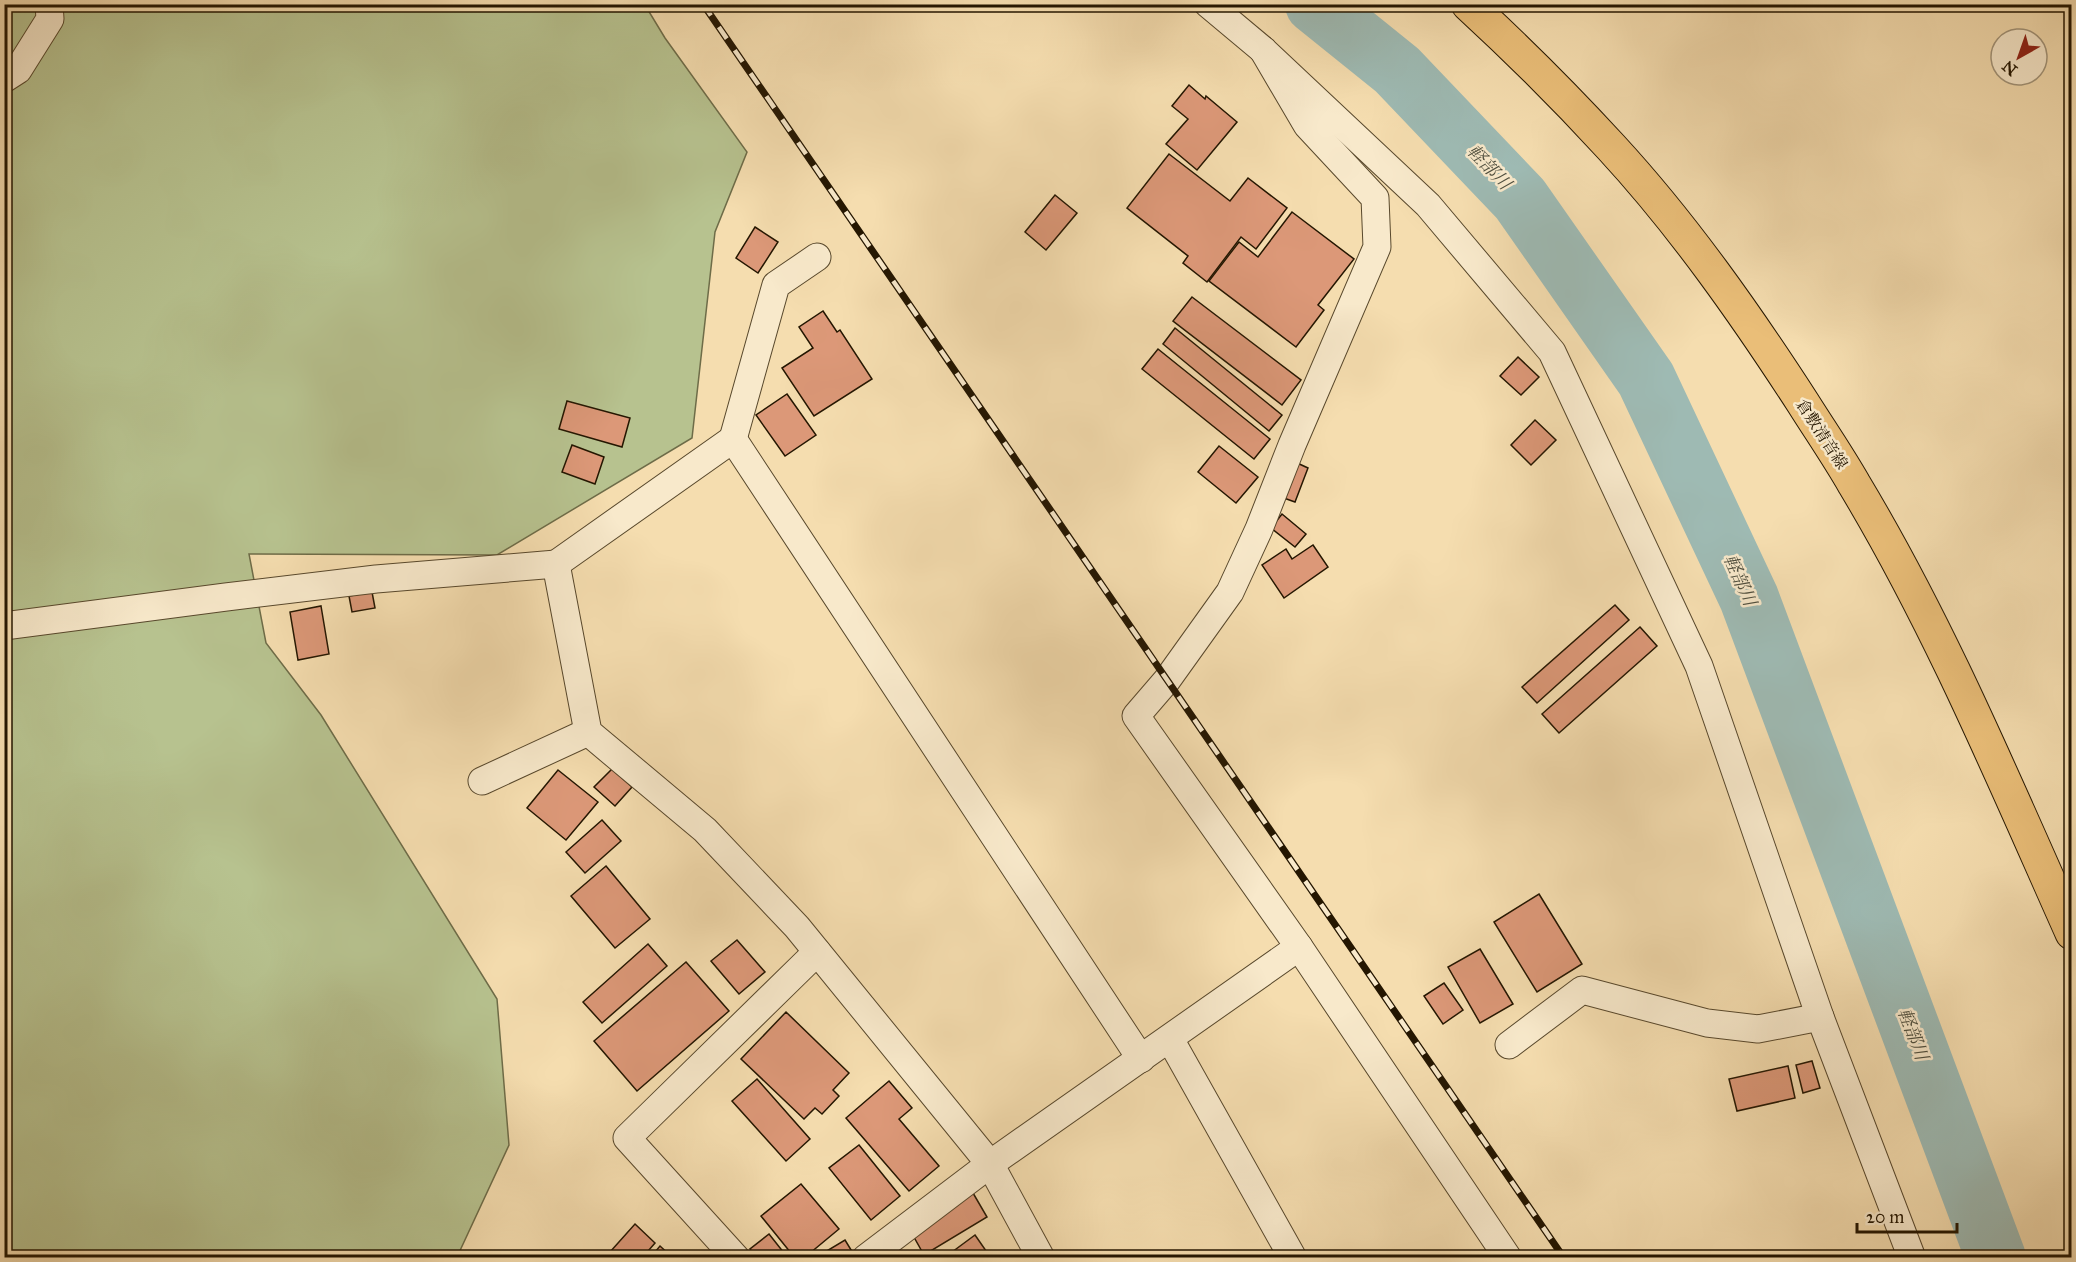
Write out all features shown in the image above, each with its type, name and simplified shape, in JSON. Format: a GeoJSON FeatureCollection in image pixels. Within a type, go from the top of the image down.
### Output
{"type":"FeatureCollection","features":[{"type":"Feature","properties":{"kind":"main road","name":"倉敷清音線"},"geometry":{"type":"LineString","coordinates":[[1468,4],[1613,149],[1700,253],[1766,346],[1855,484],[1927,617],[1994,758],[2072,933]]}},
{"type":"Feature","properties":{"kind":"street"},"geometry":{"type":"LineString","coordinates":[[4,79],[18,70],[50,19],[49,4]]}},
{"type":"Feature","properties":{"kind":"street"},"geometry":{"type":"LineString","coordinates":[[1208,4],[1263,50],[1428,205],[1552,352],[1699,666],[1820,1017],[1912,1257]]}},
{"type":"Feature","properties":{"kind":"street"},"geometry":{"type":"LineString","coordinates":[[1263,50],[1307,125],[1375,198],[1377,247],[1292,445],[1259,529],[1230,592],[1167,680],[1136,716],[1299,947],[1508,1257]]}},
{"type":"Feature","properties":{"kind":"street"},"geometry":{"type":"LineString","coordinates":[[4,626],[353,582],[556,564],[733,439],[776,285],[817,257]]}},
{"type":"Feature","properties":{"kind":"street"},"geometry":{"type":"LineString","coordinates":[[733,439],[1141,1059]]}},
{"type":"Feature","properties":{"kind":"street"},"geometry":{"type":"LineString","coordinates":[[556,564],[588,732],[705,830],[797,927],[990,1164],[1041,1257]]}},
{"type":"Feature","properties":{"kind":"street"},"geometry":{"type":"LineString","coordinates":[[483,781],[588,732]]}},
{"type":"Feature","properties":{"kind":"street"},"geometry":{"type":"LineString","coordinates":[[866,1257],[990,1164],[1299,947]]}},
{"type":"Feature","properties":{"kind":"street"},"geometry":{"type":"LineString","coordinates":[[736,1257],[627,1138],[817,952]]}},
{"type":"Feature","properties":{"kind":"street"},"geometry":{"type":"LineString","coordinates":[[1509,1045],[1582,990],[1707,1023],[1758,1029],[1820,1017]]}},
{"type":"Feature","properties":{"kind":"street"},"geometry":{"type":"LineString","coordinates":[[1170,1039],[1293,1257]]}},
{"type":"Feature","properties":{"kind":"green space"},"geometry":{"type":"Polygon","coordinates":[[[5,5],[645,5],[665,38],[747,152],[715,232],[692,438],[497,555],[249,554],[266,643],[321,715],[497,999],[509,1145],[457,1257],[5,1258],[5,5]]]}},
{"type":"Feature","properties":{"kind":"building"},"geometry":{"type":"Polygon","coordinates":[[[1189,85],[1237,122],[1197,170],[1166,144],[1188,119],[1172,106],[1189,85]]]}},
{"type":"Feature","properties":{"kind":"building"},"geometry":{"type":"Polygon","coordinates":[[[1169,154],[1230,201],[1248,178],[1287,208],[1256,249],[1241,237],[1207,282],[1183,263],[1188,256],[1127,208],[1169,154]]]}},
{"type":"Feature","properties":{"kind":"building"},"geometry":{"type":"Polygon","coordinates":[[[1055,195],[1077,213],[1046,250],[1025,232],[1055,195]]]}},
{"type":"Feature","properties":{"kind":"building"},"geometry":{"type":"Polygon","coordinates":[[[1292,212],[1354,259],[1318,305],[1324,310],[1296,347],[1209,281],[1239,242],[1258,257],[1292,212]]]}},
{"type":"Feature","properties":{"kind":"building"},"geometry":{"type":"Polygon","coordinates":[[[755,227],[778,242],[758,273],[736,258],[755,227]]]}},
{"type":"Feature","properties":{"kind":"building"},"geometry":{"type":"Polygon","coordinates":[[[1192,297],[1301,380],[1282,405],[1173,321],[1192,297]]]}},
{"type":"Feature","properties":{"kind":"building"},"geometry":{"type":"Polygon","coordinates":[[[823,311],[837,332],[840,330],[872,379],[814,416],[782,368],[813,348],[799,327],[823,311]]]}},
{"type":"Feature","properties":{"kind":"building"},"geometry":{"type":"Polygon","coordinates":[[[1175,328],[1282,415],[1269,431],[1163,344],[1175,328]]]}},
{"type":"Feature","properties":{"kind":"building"},"geometry":{"type":"Polygon","coordinates":[[[1158,349],[1270,439],[1254,459],[1142,369],[1158,349]]]}},
{"type":"Feature","properties":{"kind":"building"},"geometry":{"type":"Polygon","coordinates":[[[1518,357],[1539,377],[1521,395],[1500,376],[1518,357]]]}},
{"type":"Feature","properties":{"kind":"building"},"geometry":{"type":"Polygon","coordinates":[[[787,394],[816,435],[785,456],[756,415],[787,394]]]}},
{"type":"Feature","properties":{"kind":"building"},"geometry":{"type":"Polygon","coordinates":[[[567,401],[630,418],[622,447],[559,429],[567,401]]]}},
{"type":"Feature","properties":{"kind":"building"},"geometry":{"type":"Polygon","coordinates":[[[1535,420],[1556,440],[1531,465],[1511,445],[1535,420]]]}},
{"type":"Feature","properties":{"kind":"building"},"geometry":{"type":"Polygon","coordinates":[[[572,445],[604,457],[595,484],[562,472],[572,445]]]}},
{"type":"Feature","properties":{"kind":"building"},"geometry":{"type":"Polygon","coordinates":[[[1219,446],[1258,477],[1236,503],[1198,472],[1219,446]]]}},
{"type":"Feature","properties":{"kind":"building"},"geometry":{"type":"Polygon","coordinates":[[[1295,462],[1308,468],[1295,502],[1281,497],[1295,462]]]}},
{"type":"Feature","properties":{"kind":"building"},"geometry":{"type":"Polygon","coordinates":[[[1282,514],[1306,534],[1295,547],[1271,528],[1282,514]]]}},
{"type":"Feature","properties":{"kind":"building"},"geometry":{"type":"Polygon","coordinates":[[[1313,545],[1328,567],[1284,598],[1262,565],[1286,549],[1292,559],[1313,545]]]}},
{"type":"Feature","properties":{"kind":"building"},"geometry":{"type":"Polygon","coordinates":[[[372,592],[375,608],[352,612],[349,596],[372,592]]]}},
{"type":"Feature","properties":{"kind":"building"},"geometry":{"type":"Polygon","coordinates":[[[1615,605],[1629,620],[1537,703],[1522,687],[1615,605]]]}},
{"type":"Feature","properties":{"kind":"building"},"geometry":{"type":"Polygon","coordinates":[[[321,606],[329,654],[298,660],[290,612],[321,606]]]}},
{"type":"Feature","properties":{"kind":"building"},"geometry":{"type":"Polygon","coordinates":[[[1640,627],[1657,646],[1559,733],[1542,714],[1640,627]]]}},
{"type":"Feature","properties":{"kind":"building"},"geometry":{"type":"Polygon","coordinates":[[[612,769],[632,787],[615,806],[594,787],[612,769]]]}},
{"type":"Feature","properties":{"kind":"building"},"geometry":{"type":"Polygon","coordinates":[[[558,770],[598,802],[566,840],[527,808],[558,770]]]}},
{"type":"Feature","properties":{"kind":"building"},"geometry":{"type":"Polygon","coordinates":[[[602,820],[621,841],[585,873],[566,852],[602,820]]]}},
{"type":"Feature","properties":{"kind":"building"},"geometry":{"type":"Polygon","coordinates":[[[606,866],[650,919],[615,948],[571,896],[606,866]]]}},
{"type":"Feature","properties":{"kind":"building"},"geometry":{"type":"Polygon","coordinates":[[[1539,894],[1582,964],[1537,992],[1494,922],[1539,894]]]}},
{"type":"Feature","properties":{"kind":"building"},"geometry":{"type":"Polygon","coordinates":[[[737,940],[765,972],[739,994],[711,961],[737,940]]]}},
{"type":"Feature","properties":{"kind":"building"},"geometry":{"type":"Polygon","coordinates":[[[648,944],[667,966],[602,1023],[583,1002],[648,944]]]}},
{"type":"Feature","properties":{"kind":"building"},"geometry":{"type":"Polygon","coordinates":[[[1480,949],[1513,1004],[1480,1023],[1448,967],[1480,949]]]}},
{"type":"Feature","properties":{"kind":"building"},"geometry":{"type":"Polygon","coordinates":[[[686,962],[729,1011],[637,1091],[594,1041],[686,962]]]}},
{"type":"Feature","properties":{"kind":"building"},"geometry":{"type":"Polygon","coordinates":[[[1444,983],[1463,1010],[1443,1024],[1424,996],[1444,983]]]}},
{"type":"Feature","properties":{"kind":"building"},"geometry":{"type":"Polygon","coordinates":[[[786,1012],[849,1073],[833,1090],[839,1096],[822,1114],[815,1108],[804,1119],[741,1059],[786,1012]]]}},
{"type":"Feature","properties":{"kind":"building"},"geometry":{"type":"Polygon","coordinates":[[[1812,1061],[1820,1088],[1803,1093],[1796,1065],[1812,1061]]]}},
{"type":"Feature","properties":{"kind":"building"},"geometry":{"type":"Polygon","coordinates":[[[1788,1066],[1795,1098],[1737,1111],[1729,1079],[1788,1066]]]}},
{"type":"Feature","properties":{"kind":"building"},"geometry":{"type":"Polygon","coordinates":[[[757,1079],[810,1139],[786,1161],[732,1101],[757,1079]]]}},
{"type":"Feature","properties":{"kind":"building"},"geometry":{"type":"Polygon","coordinates":[[[889,1081],[912,1108],[899,1119],[939,1166],[909,1191],[846,1118],[889,1081]]]}},
{"type":"Feature","properties":{"kind":"building"},"geometry":{"type":"Polygon","coordinates":[[[859,1145],[900,1196],[871,1220],[829,1168],[859,1145]]]}},
{"type":"Feature","properties":{"kind":"building"},"geometry":{"type":"Polygon","coordinates":[[[801,1184],[839,1229],[804,1258],[795,1258],[761,1216],[801,1184]]]}},
{"type":"Feature","properties":{"kind":"building"},"geometry":{"type":"Polygon","coordinates":[[[973,1193],[987,1217],[924,1255],[910,1230],[973,1193]]]}},
{"type":"Feature","properties":{"kind":"building"},"geometry":{"type":"Polygon","coordinates":[[[635,1224],[655,1243],[642,1258],[616,1258],[610,1252],[635,1224]]]}},
{"type":"Feature","properties":{"kind":"building"},"geometry":{"type":"Polygon","coordinates":[[[769,1234],[788,1258],[756,1258],[750,1249],[769,1234]]]}},
{"type":"Feature","properties":{"kind":"building"},"geometry":{"type":"Polygon","coordinates":[[[975,1235],[991,1258],[944,1258],[975,1235]]]}},
{"type":"Feature","properties":{"kind":"building"},"geometry":{"type":"Polygon","coordinates":[[[845,1240],[856,1258],[815,1258],[845,1240]]]}},
{"type":"Feature","properties":{"kind":"building"},"geometry":{"type":"Polygon","coordinates":[[[660,1246],[673,1258],[650,1258],[660,1246]]]}},
{"type":"Feature","properties":{"kind":"waterway","name":"軽部川"},"geometry":{"type":"LineString","coordinates":[[1315,4],[1397,70],[1520,199],[1646,379],[1749,598],[1996,1258]]}},
{"type":"Feature","properties":{"kind":"railway"},"geometry":{"type":"LineString","coordinates":[[703,4],[1564,1258]]}}]}
